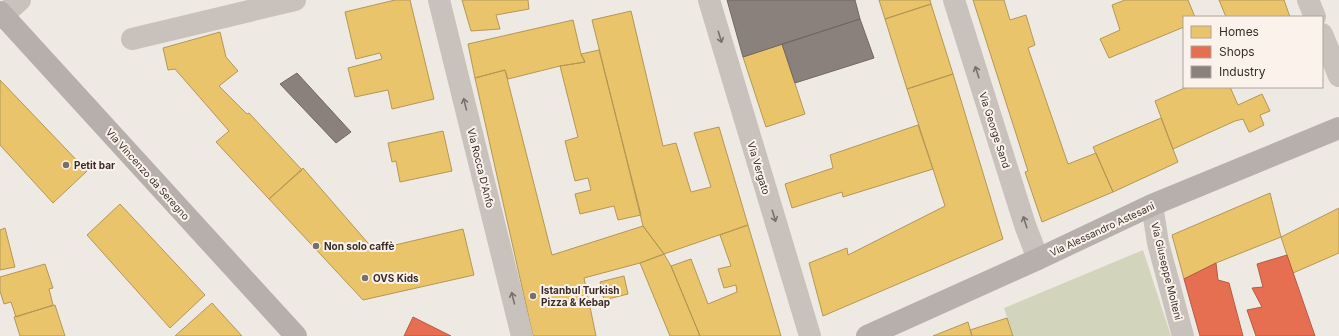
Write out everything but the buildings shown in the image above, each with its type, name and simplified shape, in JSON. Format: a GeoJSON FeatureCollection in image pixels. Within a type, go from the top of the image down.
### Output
{"type":"FeatureCollection","features":[{"type":"Feature","properties":{"kind":"main road","name":"Via Vincenzo da Seregno"},"geometry":{"type":"LineString","coordinates":[[1,15],[296,336]]}},
{"type":"Feature","properties":{"kind":"main road","name":"Via Alessandro Astesani"},"geometry":{"type":"LineString","coordinates":[[867,336],[1038,259],[1152,205],[1339,128]]}},
{"type":"Feature","properties":{"kind":"street"},"geometry":{"type":"LineString","coordinates":[[1,15],[20,0]]}},
{"type":"Feature","properties":{"kind":"street"},"geometry":{"type":"LineString","coordinates":[[132,39],[295,0]]}},
{"type":"Feature","properties":{"kind":"street","name":"Via Rocca D'Anfo"},"geometry":{"type":"LineString","coordinates":[[439,0],[522,336]]}},
{"type":"Feature","properties":{"kind":"street","name":"Via Vergato"},"geometry":{"type":"LineString","coordinates":[[709,0],[810,336]]}},
{"type":"Feature","properties":{"kind":"street","name":"Via George Sand"},"geometry":{"type":"LineString","coordinates":[[954,0],[1038,259]]}},
{"type":"Feature","properties":{"kind":"street"},"geometry":{"type":"LineString","coordinates":[[1308,0],[1315,16]]}},
{"type":"Feature","properties":{"kind":"street"},"geometry":{"type":"LineString","coordinates":[[1323,36],[1339,76]]}},
{"type":"Feature","properties":{"kind":"street","name":"Via Giuseppe Molteni"},"geometry":{"type":"LineString","coordinates":[[1152,205],[1158,243],[1183,336]]}},
{"type":"Feature","properties":{"kind":"green space"},"geometry":{"type":"Polygon","coordinates":[[[1143,250],[1171,336],[1013,336],[1004,308],[1143,250]]]}},
{"type":"Feature","properties":{"kind":"place","name":"Petit bar"},"geometry":{"type":"Point","coordinates":[66,165]}},
{"type":"Feature","properties":{"kind":"place","name":"Non solo caffè"},"geometry":{"type":"Point","coordinates":[316,246]}},
{"type":"Feature","properties":{"kind":"place","name":"OVS Kids"},"geometry":{"type":"Point","coordinates":[365,278]}},
{"type":"Feature","properties":{"kind":"place","name":"Istanbul Turkish Pizza & Kebap"},"geometry":{"type":"Point","coordinates":[533,296]}}]}
